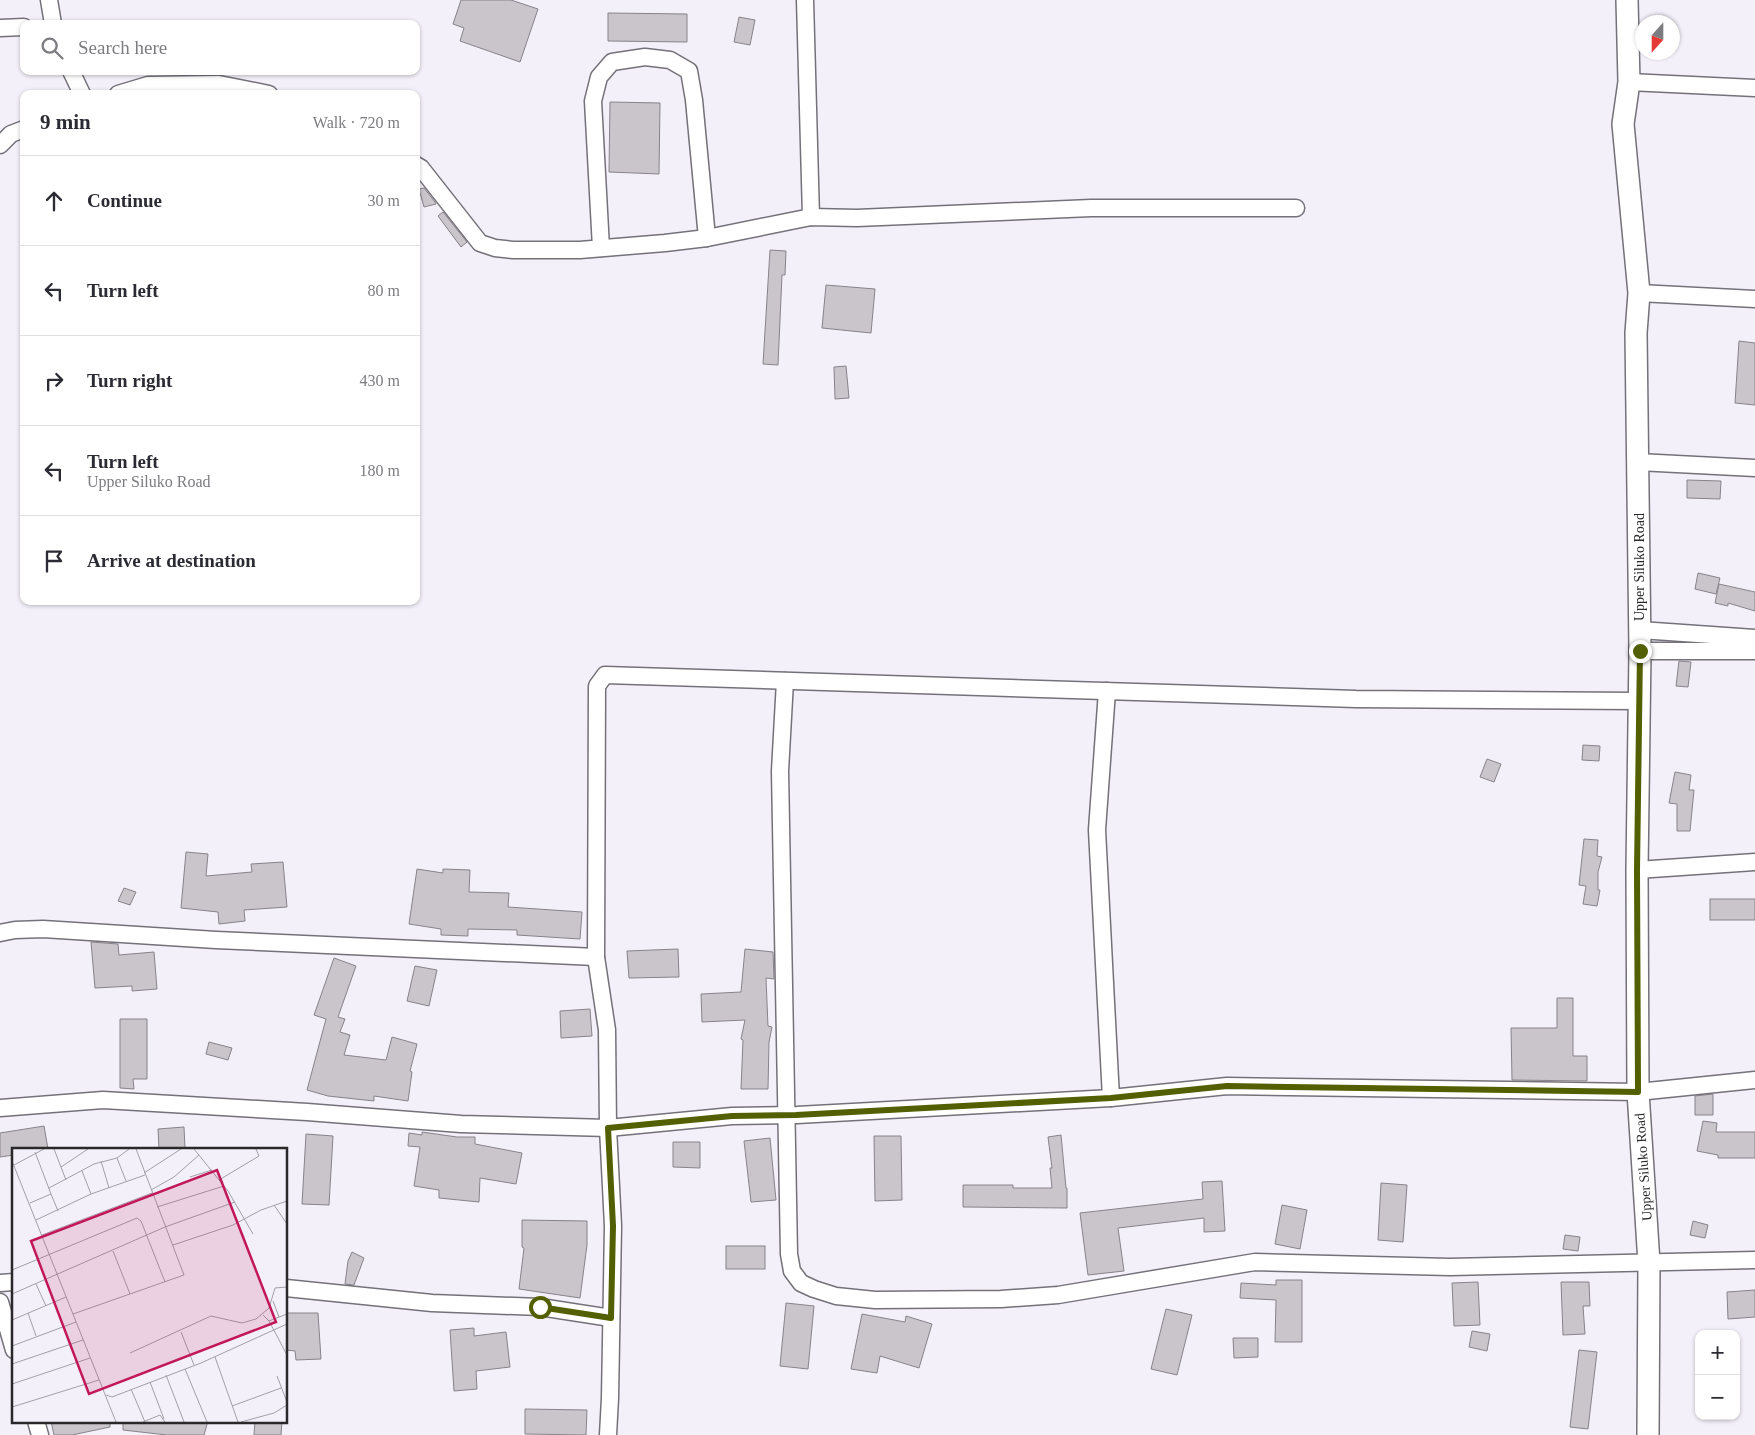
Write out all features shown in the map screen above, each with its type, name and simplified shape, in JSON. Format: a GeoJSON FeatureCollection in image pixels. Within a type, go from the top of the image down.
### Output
{"type":"FeatureCollection","features":[{"type":"Feature","properties":{"kind":"main road","name":"Upper Siluko Road"},"geometry":{"type":"LineString","coordinates":[[1627,0],[1629,82],[1623,124],[1638,293],[1636,333],[1640,630],[1637,870],[1638,1092],[1649,1263],[1648,1435]]}},
{"type":"Feature","properties":{"kind":"street"},"geometry":{"type":"LineString","coordinates":[[49,0],[52,20]]}},
{"type":"Feature","properties":{"kind":"street"},"geometry":{"type":"LineString","coordinates":[[805,0],[811,217]]}},
{"type":"Feature","properties":{"kind":"street"},"geometry":{"type":"LineString","coordinates":[[0,28],[20,27]]}},
{"type":"Feature","properties":{"kind":"street"},"geometry":{"type":"LineString","coordinates":[[601,248],[593,101],[599,77],[612,62],[645,57],[670,60],[689,71],[694,100],[708,238]]}},
{"type":"Feature","properties":{"kind":"street"},"geometry":{"type":"LineString","coordinates":[[74,75],[80,90]]}},
{"type":"Feature","properties":{"kind":"street"},"geometry":{"type":"LineString","coordinates":[[1629,82],[1755,88]]}},
{"type":"Feature","properties":{"kind":"street"},"geometry":{"type":"LineString","coordinates":[[131,90],[148,85],[219,84],[249,90]]}},
{"type":"Feature","properties":{"kind":"street"},"geometry":{"type":"LineString","coordinates":[[0,145],[11,134],[20,131]]}},
{"type":"Feature","properties":{"kind":"street"},"geometry":{"type":"LineString","coordinates":[[420,167],[480,243],[495,248],[513,250],[572,250],[665,243],[708,238],[811,217],[858,218],[1090,208],[1296,208]]}},
{"type":"Feature","properties":{"kind":"street"},"geometry":{"type":"LineString","coordinates":[[1638,293],[1755,299]]}},
{"type":"Feature","properties":{"kind":"street"},"geometry":{"type":"LineString","coordinates":[[1638,462],[1755,468]]}},
{"type":"Feature","properties":{"kind":"street"},"geometry":{"type":"LineString","coordinates":[[1640,630],[1755,638]]}},
{"type":"Feature","properties":{"kind":"street"},"geometry":{"type":"LineString","coordinates":[[1640,651],[1755,651]]}},
{"type":"Feature","properties":{"kind":"street"},"geometry":{"type":"LineString","coordinates":[[608,1435],[613,1226],[608,1128],[607,1030],[596,957],[597,686],[605,675],[1356,699],[1639,701]]}},
{"type":"Feature","properties":{"kind":"street"},"geometry":{"type":"LineString","coordinates":[[785,681],[780,771],[788,1254],[792,1271],[801,1283],[836,1296],[875,1300],[1001,1299],[1077,1292],[1255,1262],[1450,1267],[1755,1260]]}},
{"type":"Feature","properties":{"kind":"street"},"geometry":{"type":"LineString","coordinates":[[1107,691],[1096,830],[1111,1098]]}},
{"type":"Feature","properties":{"kind":"street"},"geometry":{"type":"LineString","coordinates":[[1637,870],[1755,862]]}},
{"type":"Feature","properties":{"kind":"street"},"geometry":{"type":"LineString","coordinates":[[0,933],[15,930],[43,929],[216,940],[596,957]]}},
{"type":"Feature","properties":{"kind":"street"},"geometry":{"type":"LineString","coordinates":[[0,1108],[103,1100],[308,1112],[460,1124],[608,1128],[732,1116],[786,1115],[1111,1098],[1227,1086],[1638,1092],[1755,1080]]}},
{"type":"Feature","properties":{"kind":"street"},"geometry":{"type":"LineString","coordinates":[[288,1288],[432,1303],[540,1307],[611,1318]]}},
{"type":"Feature","properties":{"kind":"street"},"geometry":{"type":"LineString","coordinates":[[0,1302],[9,1348]]}},
{"type":"Feature","properties":{"kind":"street"},"geometry":{"type":"LineString","coordinates":[[36,1422],[40,1435]]}},
{"type":"Feature","properties":{"kind":"building"},"geometry":{"type":"Polygon","coordinates":[[[461,0],[511,0],[538,9],[520,62],[460,41],[464,28],[453,24],[461,0]]]}},
{"type":"Feature","properties":{"kind":"building"},"geometry":{"type":"Polygon","coordinates":[[[608,13],[687,14],[687,42],[608,41],[608,13]]]}},
{"type":"Feature","properties":{"kind":"building"},"geometry":{"type":"Polygon","coordinates":[[[739,17],[755,20],[750,45],[734,42],[739,17]]]}},
{"type":"Feature","properties":{"kind":"building"},"geometry":{"type":"Polygon","coordinates":[[[610,102],[660,103],[659,174],[609,172],[610,102]]]}},
{"type":"Feature","properties":{"kind":"building"},"geometry":{"type":"Polygon","coordinates":[[[424,188],[436,204],[424,207],[420,189],[424,188]]]}},
{"type":"Feature","properties":{"kind":"building"},"geometry":{"type":"Polygon","coordinates":[[[443,212],[467,242],[461,247],[438,216],[443,212]]]}},
{"type":"Feature","properties":{"kind":"building"},"geometry":{"type":"Polygon","coordinates":[[[770,250],[786,251],[785,275],[782,275],[778,365],[763,364],[770,250]]]}},
{"type":"Feature","properties":{"kind":"building"},"geometry":{"type":"Polygon","coordinates":[[[826,285],[875,289],[871,333],[822,328],[826,285]]]}},
{"type":"Feature","properties":{"kind":"building"},"geometry":{"type":"Polygon","coordinates":[[[1739,341],[1755,343],[1755,405],[1735,403],[1739,341]]]}},
{"type":"Feature","properties":{"kind":"building"},"geometry":{"type":"Polygon","coordinates":[[[846,366],[849,398],[835,399],[834,367],[846,366]]]}},
{"type":"Feature","properties":{"kind":"building"},"geometry":{"type":"Polygon","coordinates":[[[1687,480],[1721,481],[1720,499],[1687,498],[1687,480]]]}},
{"type":"Feature","properties":{"kind":"building"},"geometry":{"type":"Polygon","coordinates":[[[1698,573],[1720,578],[1716,594],[1695,589],[1698,573]]]}},
{"type":"Feature","properties":{"kind":"building"},"geometry":{"type":"Polygon","coordinates":[[[1719,584],[1755,592],[1755,611],[1728,603],[1728,606],[1715,603],[1719,584]]]}},
{"type":"Feature","properties":{"kind":"building"},"geometry":{"type":"Polygon","coordinates":[[[1679,661],[1691,662],[1688,687],[1676,686],[1679,661]]]}},
{"type":"Feature","properties":{"kind":"building"},"geometry":{"type":"Polygon","coordinates":[[[1583,745],[1600,746],[1599,761],[1582,760],[1583,745]]]}},
{"type":"Feature","properties":{"kind":"building"},"geometry":{"type":"Polygon","coordinates":[[[1487,759],[1501,764],[1494,782],[1480,777],[1487,759]]]}},
{"type":"Feature","properties":{"kind":"building"},"geometry":{"type":"Polygon","coordinates":[[[1675,772],[1691,775],[1689,790],[1694,790],[1690,831],[1677,831],[1677,804],[1669,803],[1675,772]]]}},
{"type":"Feature","properties":{"kind":"building"},"geometry":{"type":"Polygon","coordinates":[[[1584,839],[1598,840],[1597,856],[1602,857],[1598,872],[1598,890],[1600,890],[1597,906],[1583,904],[1586,886],[1579,885],[1584,839]]]}},
{"type":"Feature","properties":{"kind":"building"},"geometry":{"type":"Polygon","coordinates":[[[186,852],[208,854],[206,876],[252,872],[251,864],[283,862],[287,907],[244,910],[245,921],[219,924],[218,912],[181,908],[186,852]]]}},
{"type":"Feature","properties":{"kind":"building"},"geometry":{"type":"Polygon","coordinates":[[[417,869],[443,873],[443,869],[470,870],[469,892],[509,893],[508,907],[582,912],[580,939],[517,935],[517,930],[468,929],[468,936],[441,935],[441,929],[409,924],[417,869]]]}},
{"type":"Feature","properties":{"kind":"building"},"geometry":{"type":"Polygon","coordinates":[[[124,888],[136,892],[130,905],[118,901],[124,888]]]}},
{"type":"Feature","properties":{"kind":"building"},"geometry":{"type":"Polygon","coordinates":[[[1710,899],[1755,899],[1755,920],[1710,920],[1710,899]]]}},
{"type":"Feature","properties":{"kind":"building"},"geometry":{"type":"Polygon","coordinates":[[[91,942],[118,944],[119,955],[154,952],[157,989],[132,991],[132,986],[95,988],[91,942]]]}},
{"type":"Feature","properties":{"kind":"building"},"geometry":{"type":"Polygon","coordinates":[[[678,949],[679,977],[629,978],[627,951],[678,949]]]}},
{"type":"Feature","properties":{"kind":"building"},"geometry":{"type":"Polygon","coordinates":[[[745,949],[773,952],[774,979],[766,978],[768,1026],[772,1027],[769,1042],[768,1089],[741,1089],[743,1040],[741,1039],[745,1020],[702,1022],[701,994],[741,992],[745,949]]]}},
{"type":"Feature","properties":{"kind":"building"},"geometry":{"type":"Polygon","coordinates":[[[334,958],[356,966],[338,1017],[345,1019],[340,1032],[350,1035],[344,1055],[386,1060],[392,1037],[417,1044],[410,1071],[412,1072],[408,1101],[374,1096],[374,1101],[328,1096],[307,1090],[326,1019],[314,1015],[334,958]]]}},
{"type":"Feature","properties":{"kind":"building"},"geometry":{"type":"Polygon","coordinates":[[[415,966],[437,970],[429,1006],[407,1001],[415,966]]]}},
{"type":"Feature","properties":{"kind":"building"},"geometry":{"type":"Polygon","coordinates":[[[1557,998],[1573,998],[1573,1056],[1587,1056],[1587,1081],[1512,1080],[1511,1028],[1557,1028],[1557,998]]]}},
{"type":"Feature","properties":{"kind":"building"},"geometry":{"type":"Polygon","coordinates":[[[590,1009],[592,1036],[561,1038],[560,1011],[590,1009]]]}},
{"type":"Feature","properties":{"kind":"building"},"geometry":{"type":"Polygon","coordinates":[[[120,1019],[147,1019],[147,1079],[133,1079],[134,1089],[120,1088],[120,1019]]]}},
{"type":"Feature","properties":{"kind":"building"},"geometry":{"type":"Polygon","coordinates":[[[209,1042],[232,1048],[228,1060],[206,1054],[209,1042]]]}},
{"type":"Feature","properties":{"kind":"building"},"geometry":{"type":"Polygon","coordinates":[[[1713,1094],[1713,1115],[1695,1115],[1695,1096],[1713,1094]]]}},
{"type":"Feature","properties":{"kind":"building"},"geometry":{"type":"Polygon","coordinates":[[[1703,1121],[1717,1123],[1716,1132],[1755,1132],[1755,1158],[1718,1158],[1718,1155],[1697,1151],[1703,1121]]]}},
{"type":"Feature","properties":{"kind":"building"},"geometry":{"type":"Polygon","coordinates":[[[44,1126],[48,1148],[12,1148],[12,1155],[0,1157],[0,1133],[44,1126]]]}},
{"type":"Feature","properties":{"kind":"building"},"geometry":{"type":"Polygon","coordinates":[[[184,1127],[185,1148],[159,1148],[158,1129],[184,1127]]]}},
{"type":"Feature","properties":{"kind":"building"},"geometry":{"type":"Polygon","coordinates":[[[422,1132],[457,1137],[475,1137],[475,1144],[522,1153],[516,1184],[480,1178],[479,1202],[439,1198],[439,1190],[414,1186],[420,1147],[408,1146],[409,1133],[422,1135],[422,1132]]]}},
{"type":"Feature","properties":{"kind":"building"},"geometry":{"type":"Polygon","coordinates":[[[306,1134],[333,1136],[329,1205],[302,1204],[306,1134]]]}},
{"type":"Feature","properties":{"kind":"building"},"geometry":{"type":"Polygon","coordinates":[[[1061,1135],[1067,1188],[1067,1208],[963,1207],[963,1185],[1013,1185],[1013,1188],[1052,1188],[1050,1168],[1052,1168],[1048,1137],[1061,1135]]]}},
{"type":"Feature","properties":{"kind":"building"},"geometry":{"type":"Polygon","coordinates":[[[874,1136],[901,1136],[902,1200],[875,1201],[874,1136]]]}},
{"type":"Feature","properties":{"kind":"building"},"geometry":{"type":"Polygon","coordinates":[[[770,1138],[776,1200],[751,1202],[744,1141],[770,1138]]]}},
{"type":"Feature","properties":{"kind":"building"},"geometry":{"type":"Polygon","coordinates":[[[673,1142],[700,1142],[700,1168],[673,1167],[673,1142]]]}},
{"type":"Feature","properties":{"kind":"building"},"geometry":{"type":"Polygon","coordinates":[[[1222,1181],[1225,1231],[1204,1232],[1204,1218],[1118,1228],[1124,1271],[1088,1275],[1080,1213],[1203,1199],[1202,1182],[1222,1181]]]}},
{"type":"Feature","properties":{"kind":"building"},"geometry":{"type":"Polygon","coordinates":[[[1381,1183],[1407,1185],[1403,1242],[1378,1240],[1381,1183]]]}},
{"type":"Feature","properties":{"kind":"building"},"geometry":{"type":"Polygon","coordinates":[[[1282,1205],[1307,1210],[1300,1249],[1275,1244],[1282,1205]]]}},
{"type":"Feature","properties":{"kind":"building"},"geometry":{"type":"Polygon","coordinates":[[[522,1220],[587,1221],[587,1245],[580,1298],[519,1289],[524,1248],[522,1247],[522,1220]]]}},
{"type":"Feature","properties":{"kind":"building"},"geometry":{"type":"Polygon","coordinates":[[[1693,1221],[1708,1225],[1705,1238],[1690,1235],[1693,1221]]]}},
{"type":"Feature","properties":{"kind":"building"},"geometry":{"type":"Polygon","coordinates":[[[1565,1235],[1580,1237],[1578,1251],[1563,1249],[1565,1235]]]}},
{"type":"Feature","properties":{"kind":"building"},"geometry":{"type":"Polygon","coordinates":[[[726,1246],[765,1246],[765,1269],[726,1269],[726,1246]]]}},
{"type":"Feature","properties":{"kind":"building"},"geometry":{"type":"Polygon","coordinates":[[[352,1252],[364,1258],[354,1285],[345,1284],[348,1261],[352,1252]]]}},
{"type":"Feature","properties":{"kind":"building"},"geometry":{"type":"Polygon","coordinates":[[[1276,1280],[1302,1280],[1302,1342],[1275,1342],[1276,1300],[1240,1298],[1241,1283],[1276,1285],[1276,1280]]]}},
{"type":"Feature","properties":{"kind":"building"},"geometry":{"type":"Polygon","coordinates":[[[1478,1282],[1480,1325],[1454,1326],[1452,1283],[1478,1282]]]}},
{"type":"Feature","properties":{"kind":"building"},"geometry":{"type":"Polygon","coordinates":[[[1561,1282],[1589,1282],[1590,1306],[1583,1306],[1585,1334],[1563,1335],[1561,1282]]]}},
{"type":"Feature","properties":{"kind":"building"},"geometry":{"type":"Polygon","coordinates":[[[1755,1290],[1755,1317],[1728,1319],[1727,1292],[1755,1290]]]}},
{"type":"Feature","properties":{"kind":"building"},"geometry":{"type":"Polygon","coordinates":[[[786,1303],[814,1306],[808,1369],[780,1366],[786,1303]]]}},
{"type":"Feature","properties":{"kind":"building"},"geometry":{"type":"Polygon","coordinates":[[[1166,1309],[1192,1315],[1177,1375],[1151,1369],[1166,1309]]]}},
{"type":"Feature","properties":{"kind":"building"},"geometry":{"type":"Polygon","coordinates":[[[288,1313],[318,1313],[321,1359],[296,1360],[295,1351],[288,1350],[288,1313]]]}},
{"type":"Feature","properties":{"kind":"building"},"geometry":{"type":"Polygon","coordinates":[[[862,1314],[905,1322],[906,1316],[932,1324],[919,1368],[880,1356],[877,1373],[851,1369],[862,1314]]]}},
{"type":"Feature","properties":{"kind":"building"},"geometry":{"type":"Polygon","coordinates":[[[474,1328],[474,1336],[506,1332],[510,1367],[476,1371],[477,1389],[454,1391],[450,1330],[474,1328]]]}},
{"type":"Feature","properties":{"kind":"building"},"geometry":{"type":"Polygon","coordinates":[[[1472,1331],[1490,1334],[1487,1351],[1469,1347],[1472,1331]]]}},
{"type":"Feature","properties":{"kind":"building"},"geometry":{"type":"Polygon","coordinates":[[[1233,1338],[1258,1338],[1258,1357],[1234,1358],[1233,1338]]]}},
{"type":"Feature","properties":{"kind":"building"},"geometry":{"type":"Polygon","coordinates":[[[1579,1350],[1597,1352],[1588,1429],[1570,1427],[1579,1350]]]}},
{"type":"Feature","properties":{"kind":"building"},"geometry":{"type":"Polygon","coordinates":[[[525,1409],[587,1410],[586,1435],[525,1434],[525,1409]]]}},
{"type":"Feature","properties":{"kind":"building"},"geometry":{"type":"Polygon","coordinates":[[[51,1422],[110,1422],[110,1427],[72,1435],[54,1435],[51,1422]]]}},
{"type":"Feature","properties":{"kind":"building"},"geometry":{"type":"Polygon","coordinates":[[[123,1422],[208,1422],[204,1435],[167,1435],[123,1430],[123,1422]]]}},
{"type":"Feature","properties":{"kind":"building"},"geometry":{"type":"Polygon","coordinates":[[[255,1422],[282,1422],[281,1435],[254,1435],[255,1422]]]}},
{"type":"Feature","properties":{"kind":"route"},"geometry":{"type":"LineString","coordinates":[[540,1307],[611,1318],[613,1226],[608,1128],[732,1116],[796,1115],[1111,1098],[1227,1086],[1638,1092],[1637,870],[1640,651]]}}]}
